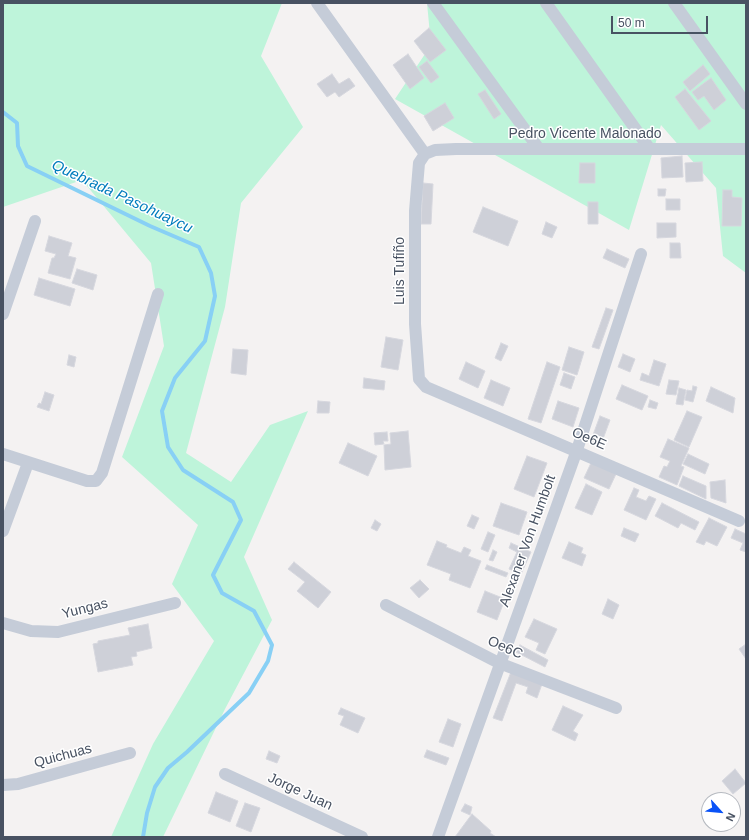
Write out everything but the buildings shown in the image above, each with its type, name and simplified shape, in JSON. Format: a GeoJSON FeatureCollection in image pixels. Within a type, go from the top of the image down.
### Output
{"type":"FeatureCollection","features":[{"type":"Feature","properties":{"kind":"street"},"geometry":{"type":"LineString","coordinates":[[317,3],[425,154]]}},
{"type":"Feature","properties":{"kind":"street"},"geometry":{"type":"LineString","coordinates":[[433,3],[539,149]]}},
{"type":"Feature","properties":{"kind":"street"},"geometry":{"type":"LineString","coordinates":[[546,3],[649,148]]}},
{"type":"Feature","properties":{"kind":"street"},"geometry":{"type":"LineString","coordinates":[[674,3],[746,104]]}},
{"type":"Feature","properties":{"kind":"street","name":"Pedro Vicente Malonado"},"geometry":{"type":"LineString","coordinates":[[425,154],[435,150],[456,149],[746,149]]}},
{"type":"Feature","properties":{"kind":"street","name":"Luis Tufiño"},"geometry":{"type":"LineString","coordinates":[[425,154],[419,163],[415,211],[414,324],[419,379],[426,387]]}},
{"type":"Feature","properties":{"kind":"street"},"geometry":{"type":"LineString","coordinates":[[3,314],[35,221]]}},
{"type":"Feature","properties":{"kind":"street","name":"Alexaner Von Humbolt"},"geometry":{"type":"LineString","coordinates":[[438,837],[499,663],[577,450],[641,254]]}},
{"type":"Feature","properties":{"kind":"street"},"geometry":{"type":"LineString","coordinates":[[3,454],[87,481],[96,481],[102,473],[158,294]]}},
{"type":"Feature","properties":{"kind":"street","name":"Oe6E"},"geometry":{"type":"LineString","coordinates":[[426,387],[577,450],[739,521]]}},
{"type":"Feature","properties":{"kind":"street"},"geometry":{"type":"LineString","coordinates":[[3,531],[28,463]]}},
{"type":"Feature","properties":{"kind":"street","name":"Yungas"},"geometry":{"type":"LineString","coordinates":[[3,623],[31,631],[58,632],[174,603]]}},
{"type":"Feature","properties":{"kind":"street","name":"Oe6C"},"geometry":{"type":"LineString","coordinates":[[386,605],[499,663],[616,708]]}},
{"type":"Feature","properties":{"kind":"street","name":"Quichuas"},"geometry":{"type":"LineString","coordinates":[[3,785],[18,784],[130,753]]}},
{"type":"Feature","properties":{"kind":"street","name":"Jorge Juan"},"geometry":{"type":"LineString","coordinates":[[226,774],[362,837]]}},
{"type":"Feature","properties":{"kind":"green space"},"geometry":{"type":"Polygon","coordinates":[[[3,3],[282,3],[261,56],[303,127],[241,203],[225,307],[186,453],[231,482],[270,425],[308,411],[244,557],[272,620],[225,709],[163,837],[111,837],[153,744],[214,641],[172,584],[198,525],[122,457],[164,346],[151,263],[82,180],[3,207],[3,3]]]}},
{"type":"Feature","properties":{"kind":"green space"},"geometry":{"type":"Polygon","coordinates":[[[427,3],[746,3],[746,273],[723,256],[716,188],[661,125],[629,230],[395,99],[431,45],[427,3]]]}},
{"type":"Feature","properties":{"kind":"waterway","name":"Quebrada Pasohuaycu"},"geometry":{"type":"LineString","coordinates":[[3,112],[17,123],[18,146],[27,166],[150,226],[199,247],[211,273],[215,296],[205,341],[175,378],[162,411],[168,447],[183,470],[233,502],[241,520],[213,575],[222,593],[254,611],[272,645],[268,661],[249,693],[168,768],[155,787],[147,813],[143,837]]}}]}
